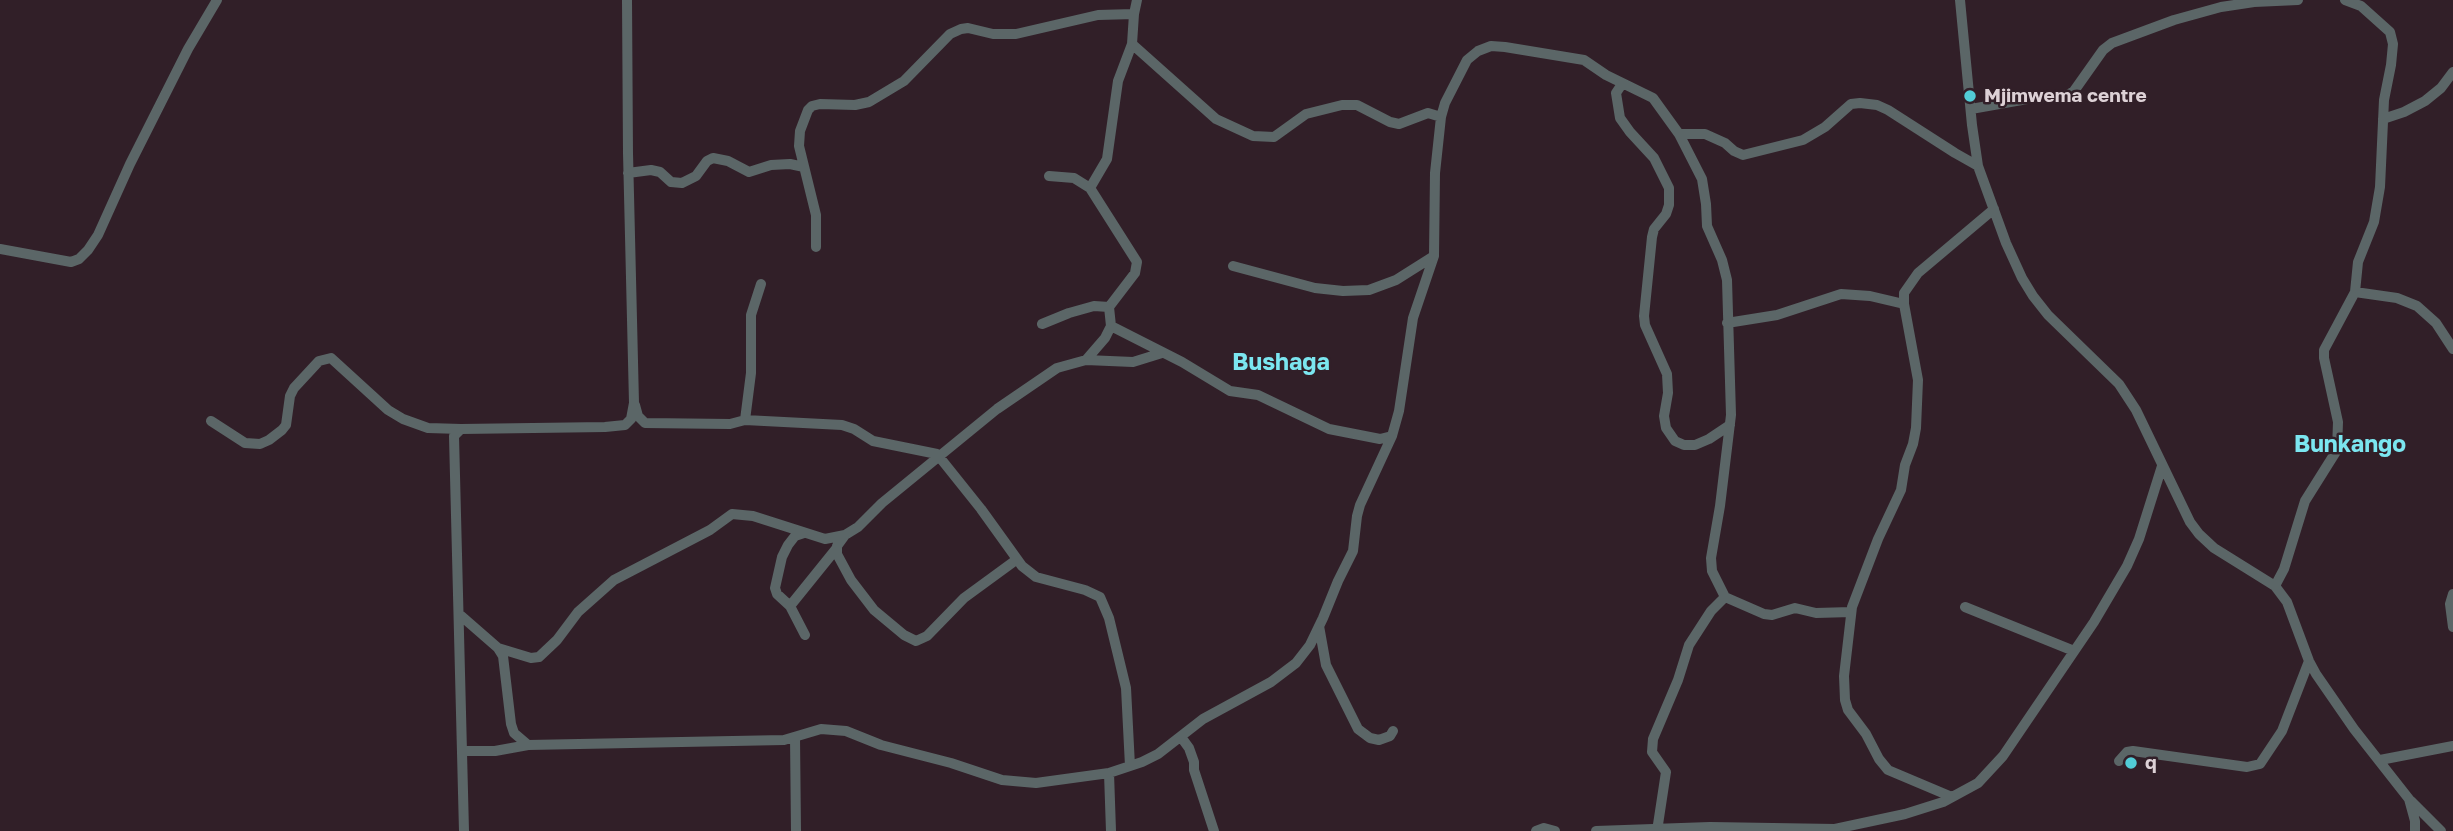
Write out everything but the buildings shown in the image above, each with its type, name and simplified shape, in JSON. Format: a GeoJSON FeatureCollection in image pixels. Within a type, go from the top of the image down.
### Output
{"type":"FeatureCollection","features":[{"type":"Feature","properties":{"kind":"street"},"geometry":{"type":"LineString","coordinates":[[0,250],[71,262],[79,259],[88,250],[98,235],[130,164],[188,50],[217,0]]}},
{"type":"Feature","properties":{"kind":"street"},"geometry":{"type":"LineString","coordinates":[[627,0],[628,173],[635,403],[638,416],[645,423],[730,424],[745,420],[842,425],[873,441],[932,452],[940,457],[981,509],[1016,560],[1037,577],[1094,593],[1104,603],[1126,688],[1130,766]]}},
{"type":"Feature","properties":{"kind":"street"},"geometry":{"type":"LineString","coordinates":[[1090,188],[1107,159],[1118,80],[1132,44],[1137,0]]}},
{"type":"Feature","properties":{"kind":"street"},"geometry":{"type":"LineString","coordinates":[[1960,0],[1978,166],[2006,243],[2032,296],[2119,384],[2136,410],[2189,522],[2199,534],[2214,548],[2275,586],[2287,602],[2309,661],[2354,729],[2410,799],[2441,831]]}},
{"type":"Feature","properties":{"kind":"street"},"geometry":{"type":"LineString","coordinates":[[1971,109],[2068,95],[2074,91],[2103,50],[2112,43],[2174,20],[2221,7],[2298,0]]}},
{"type":"Feature","properties":{"kind":"street"},"geometry":{"type":"LineString","coordinates":[[2275,586],[2284,569],[2305,502],[2337,450],[2338,422],[2324,350],[2355,292],[2358,262],[2378,207],[2383,119],[2393,44],[2390,32],[2360,3],[2345,0]]}},
{"type":"Feature","properties":{"kind":"street"},"geometry":{"type":"LineString","coordinates":[[816,247],[816,215],[803,167],[799,138],[808,110],[820,104],[855,105],[869,102],[904,81],[950,34],[968,28],[993,34],[1016,34],[1098,15],[1134,14]]}},
{"type":"Feature","properties":{"kind":"street"},"geometry":{"type":"LineString","coordinates":[[1132,44],[1216,119],[1253,136],[1274,137],[1306,114],[1342,105],[1357,105],[1399,124],[1428,113],[1441,117]]}},
{"type":"Feature","properties":{"kind":"street"},"geometry":{"type":"LineString","coordinates":[[462,751],[495,751],[528,745],[681,740],[758,741],[795,737],[821,729],[846,731],[881,745],[1017,783],[1070,779],[1109,773],[1158,754],[1203,719],[1271,682],[1296,663],[1310,645],[1338,581],[1350,562],[1360,505],[1392,436],[1399,411],[1411,327],[1434,256],[1435,173],[1441,117],[1467,60],[1478,51],[1491,46],[1584,60],[1622,84],[1653,98],[1679,134],[1702,179],[1709,234],[1726,270],[1730,425],[1711,558],[1712,571],[1725,597],[1768,615],[1795,608],[1816,612],[1852,612]]}},
{"type":"Feature","properties":{"kind":"street"},"geometry":{"type":"LineString","coordinates":[[2383,119],[2425,101],[2441,89],[2453,72]]}},
{"type":"Feature","properties":{"kind":"street"},"geometry":{"type":"LineString","coordinates":[[1622,84],[1616,93],[1620,118],[1654,158],[1669,188],[1666,214],[1651,237],[1644,316],[1645,325],[1667,374],[1665,428],[1675,441],[1684,445],[1695,445],[1730,425]]}},
{"type":"Feature","properties":{"kind":"street"},"geometry":{"type":"LineString","coordinates":[[1679,134],[1705,134],[1743,155],[1803,140],[1825,127],[1851,104],[1870,104],[1888,110],[1978,166]]}},
{"type":"Feature","properties":{"kind":"street"},"geometry":{"type":"LineString","coordinates":[[628,173],[651,170],[660,172],[671,182],[682,183],[696,176],[713,158],[728,161],[750,172],[771,165],[790,164],[803,167]]}},
{"type":"Feature","properties":{"kind":"street"},"geometry":{"type":"LineString","coordinates":[[1049,176],[1074,178],[1090,188],[1138,262],[1135,273],[1109,307],[1111,326],[1100,346],[1086,360]]}},
{"type":"Feature","properties":{"kind":"street"},"geometry":{"type":"LineString","coordinates":[[1952,797],[1888,770],[1848,710],[1844,676],[1852,612],[1878,539],[1901,490],[1916,428],[1918,380],[1904,293],[1918,273],[1994,209]]}},
{"type":"Feature","properties":{"kind":"street"},"geometry":{"type":"LineString","coordinates":[[1233,266],[1315,288],[1369,290],[1396,280],[1434,256]]}},
{"type":"Feature","properties":{"kind":"street"},"geometry":{"type":"LineString","coordinates":[[745,420],[751,373],[751,315],[761,284]]}},
{"type":"Feature","properties":{"kind":"street"},"geometry":{"type":"LineString","coordinates":[[2355,292],[2396,298],[2417,306],[2436,323],[2453,349]]}},
{"type":"Feature","properties":{"kind":"street"},"geometry":{"type":"LineString","coordinates":[[1727,323],[1777,316],[1841,294],[1870,296],[1904,304]]}},
{"type":"Feature","properties":{"kind":"street"},"geometry":{"type":"LineString","coordinates":[[1042,324],[1094,306],[1109,307]]}},
{"type":"Feature","properties":{"kind":"street"},"geometry":{"type":"LineString","coordinates":[[1111,326],[1182,362],[1230,391],[1258,396],[1329,429],[1380,439],[1392,436]]}},
{"type":"Feature","properties":{"kind":"street"},"geometry":{"type":"LineString","coordinates":[[498,648],[531,658],[539,657],[557,640],[578,612],[614,580],[710,530],[732,514],[753,516],[825,539],[845,535],[858,527],[882,503],[997,409],[1057,368],[1086,360],[1133,362],[1162,353]]}},
{"type":"Feature","properties":{"kind":"street"},"geometry":{"type":"LineString","coordinates":[[211,421],[245,443],[260,444],[269,440],[286,425],[290,396],[294,388],[319,361],[331,358],[381,404],[403,419],[428,428],[625,425],[631,419],[635,403]]}},
{"type":"Feature","properties":{"kind":"street"},"geometry":{"type":"LineString","coordinates":[[461,429],[454,436],[454,444],[458,515],[464,831]]}},
{"type":"Feature","properties":{"kind":"street"},"geometry":{"type":"LineString","coordinates":[[1596,831],[1657,831],[1710,827],[1835,829],[1905,814],[1952,797],[1979,783],[1991,771],[2074,651],[2127,566],[2139,539],[2162,466]]}},
{"type":"Feature","properties":{"kind":"street"},"geometry":{"type":"LineString","coordinates":[[803,533],[792,539],[788,545],[776,580],[777,594],[790,606],[805,635]]}},
{"type":"Feature","properties":{"kind":"street"},"geometry":{"type":"LineString","coordinates":[[790,606],[845,535]]}},
{"type":"Feature","properties":{"kind":"street"},"geometry":{"type":"LineString","coordinates":[[836,550],[840,563],[874,610],[904,635],[916,641],[927,636],[953,608],[1016,560]]}},
{"type":"Feature","properties":{"kind":"street"},"geometry":{"type":"LineString","coordinates":[[2453,594],[2450,617],[2453,627]]}},
{"type":"Feature","properties":{"kind":"street"},"geometry":{"type":"LineString","coordinates":[[1657,831],[1666,772],[1652,752],[1653,739],[1678,680],[1689,645],[1711,611],[1725,597]]}},
{"type":"Feature","properties":{"kind":"street"},"geometry":{"type":"LineString","coordinates":[[1965,607],[2074,651]]}},
{"type":"Feature","properties":{"kind":"street"},"geometry":{"type":"LineString","coordinates":[[459,614],[498,648],[503,656],[511,724],[514,733],[528,745]]}},
{"type":"Feature","properties":{"kind":"street"},"geometry":{"type":"LineString","coordinates":[[1319,626],[1326,665],[1359,729],[1370,738],[1379,740],[1390,736],[1393,731]]}},
{"type":"Feature","properties":{"kind":"street"},"geometry":{"type":"LineString","coordinates":[[2119,761],[2127,752],[2133,751],[2247,767],[2260,764],[2283,731],[2309,661]]}},
{"type":"Feature","properties":{"kind":"street"},"geometry":{"type":"LineString","coordinates":[[795,737],[796,831]]}},
{"type":"Feature","properties":{"kind":"street"},"geometry":{"type":"LineString","coordinates":[[1181,737],[1194,762],[1194,770],[1214,831]]}},
{"type":"Feature","properties":{"kind":"street"},"geometry":{"type":"LineString","coordinates":[[2380,760],[2453,746]]}},
{"type":"Feature","properties":{"kind":"street"},"geometry":{"type":"LineString","coordinates":[[1109,773],[1111,831]]}},
{"type":"Feature","properties":{"kind":"street"},"geometry":{"type":"LineString","coordinates":[[2410,799],[2415,831]]}},
{"type":"Feature","properties":{"kind":"street"},"geometry":{"type":"LineString","coordinates":[[1535,831],[1544,828],[1555,831]]}},
{"type":"Feature","properties":{"kind":"place","name":"Mjimwema centre"},"geometry":{"type":"Point","coordinates":[1970,96]}},
{"type":"Feature","properties":{"kind":"place","name":"q"},"geometry":{"type":"Point","coordinates":[2131,763]}},
{"type":"Feature","properties":{"kind":"district","name":"Bushaga"},"geometry":{"type":"Point","coordinates":[1281,363]}},
{"type":"Feature","properties":{"kind":"district","name":"Bunkango"},"geometry":{"type":"Point","coordinates":[2350,445]}}]}
